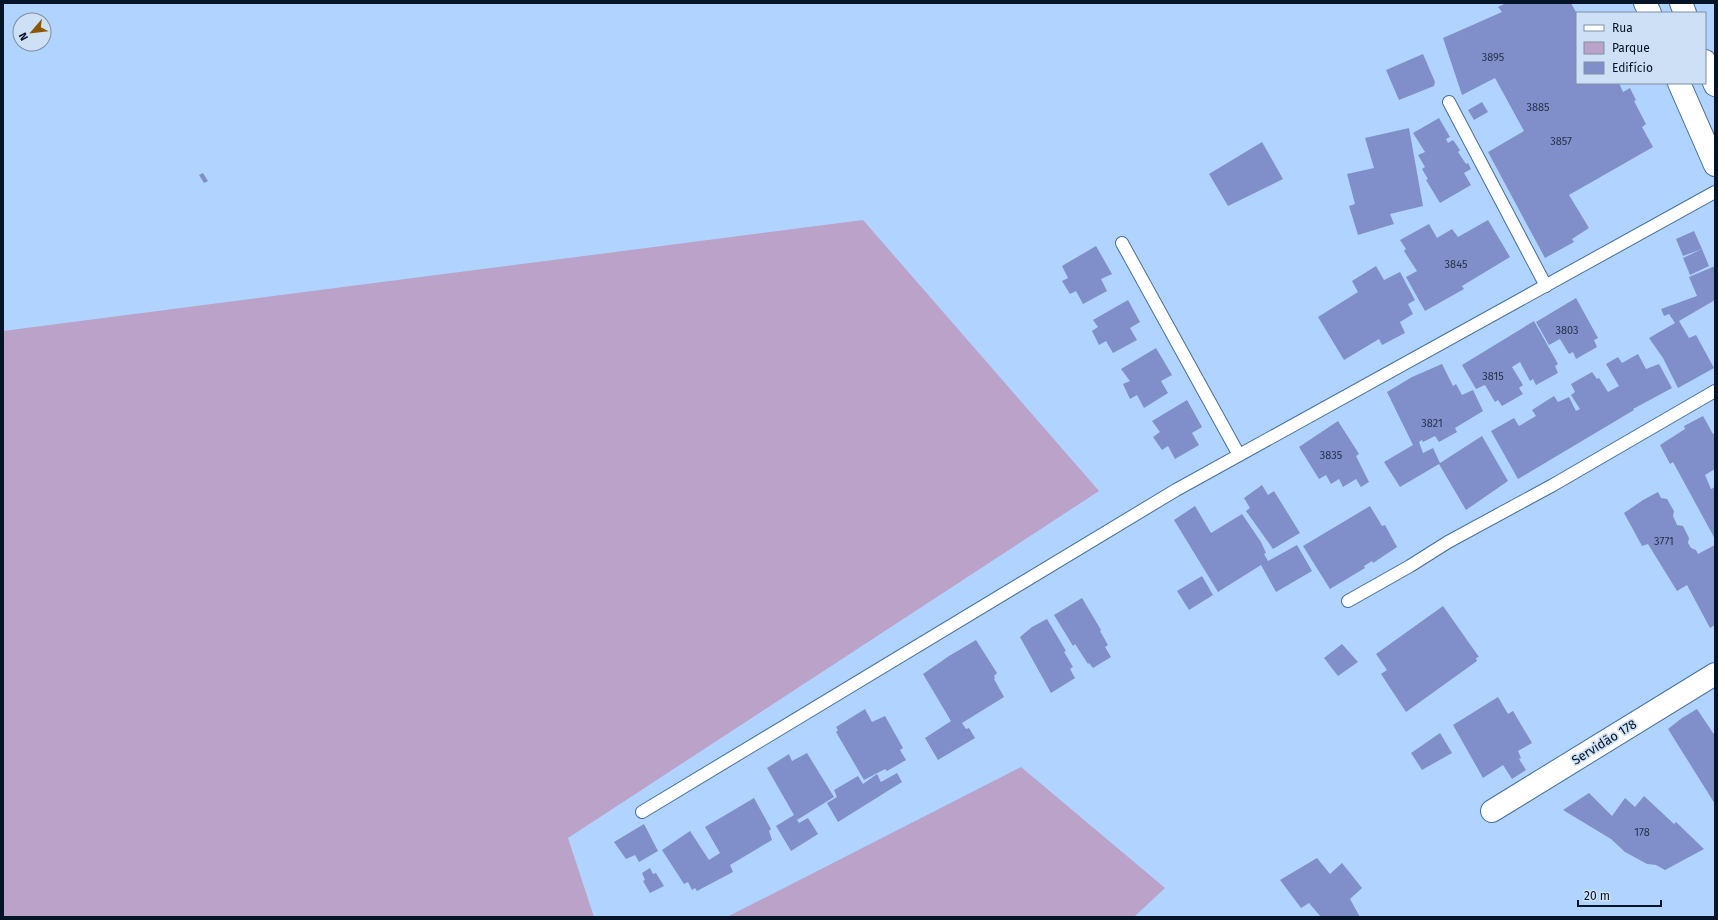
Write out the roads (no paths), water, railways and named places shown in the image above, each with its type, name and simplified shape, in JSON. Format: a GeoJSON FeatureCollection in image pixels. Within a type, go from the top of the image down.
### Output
{"type":"FeatureCollection","features":[{"type":"Feature","properties":{"kind":"main road"},"geometry":{"type":"LineString","coordinates":[[1706,63],[1715,85]]}},
{"type":"Feature","properties":{"kind":"main road"},"geometry":{"type":"LineString","coordinates":[[1679,84],[1715,165]]}},
{"type":"Feature","properties":{"kind":"main road","name":"Servidão 178"},"geometry":{"type":"LineString","coordinates":[[1492,811],[1715,674]]}},
{"type":"Feature","properties":{"kind":"lane"},"geometry":{"type":"LineString","coordinates":[[1449,102],[1546,286]]}},
{"type":"Feature","properties":{"kind":"lane"},"geometry":{"type":"LineString","coordinates":[[642,812],[1176,490],[1715,192]]}},
{"type":"Feature","properties":{"kind":"lane"},"geometry":{"type":"LineString","coordinates":[[1122,243],[1239,455]]}},
{"type":"Feature","properties":{"kind":"lane"},"geometry":{"type":"LineString","coordinates":[[1348,601],[1410,566],[1448,542],[1553,485],[1715,391]]}}]}
